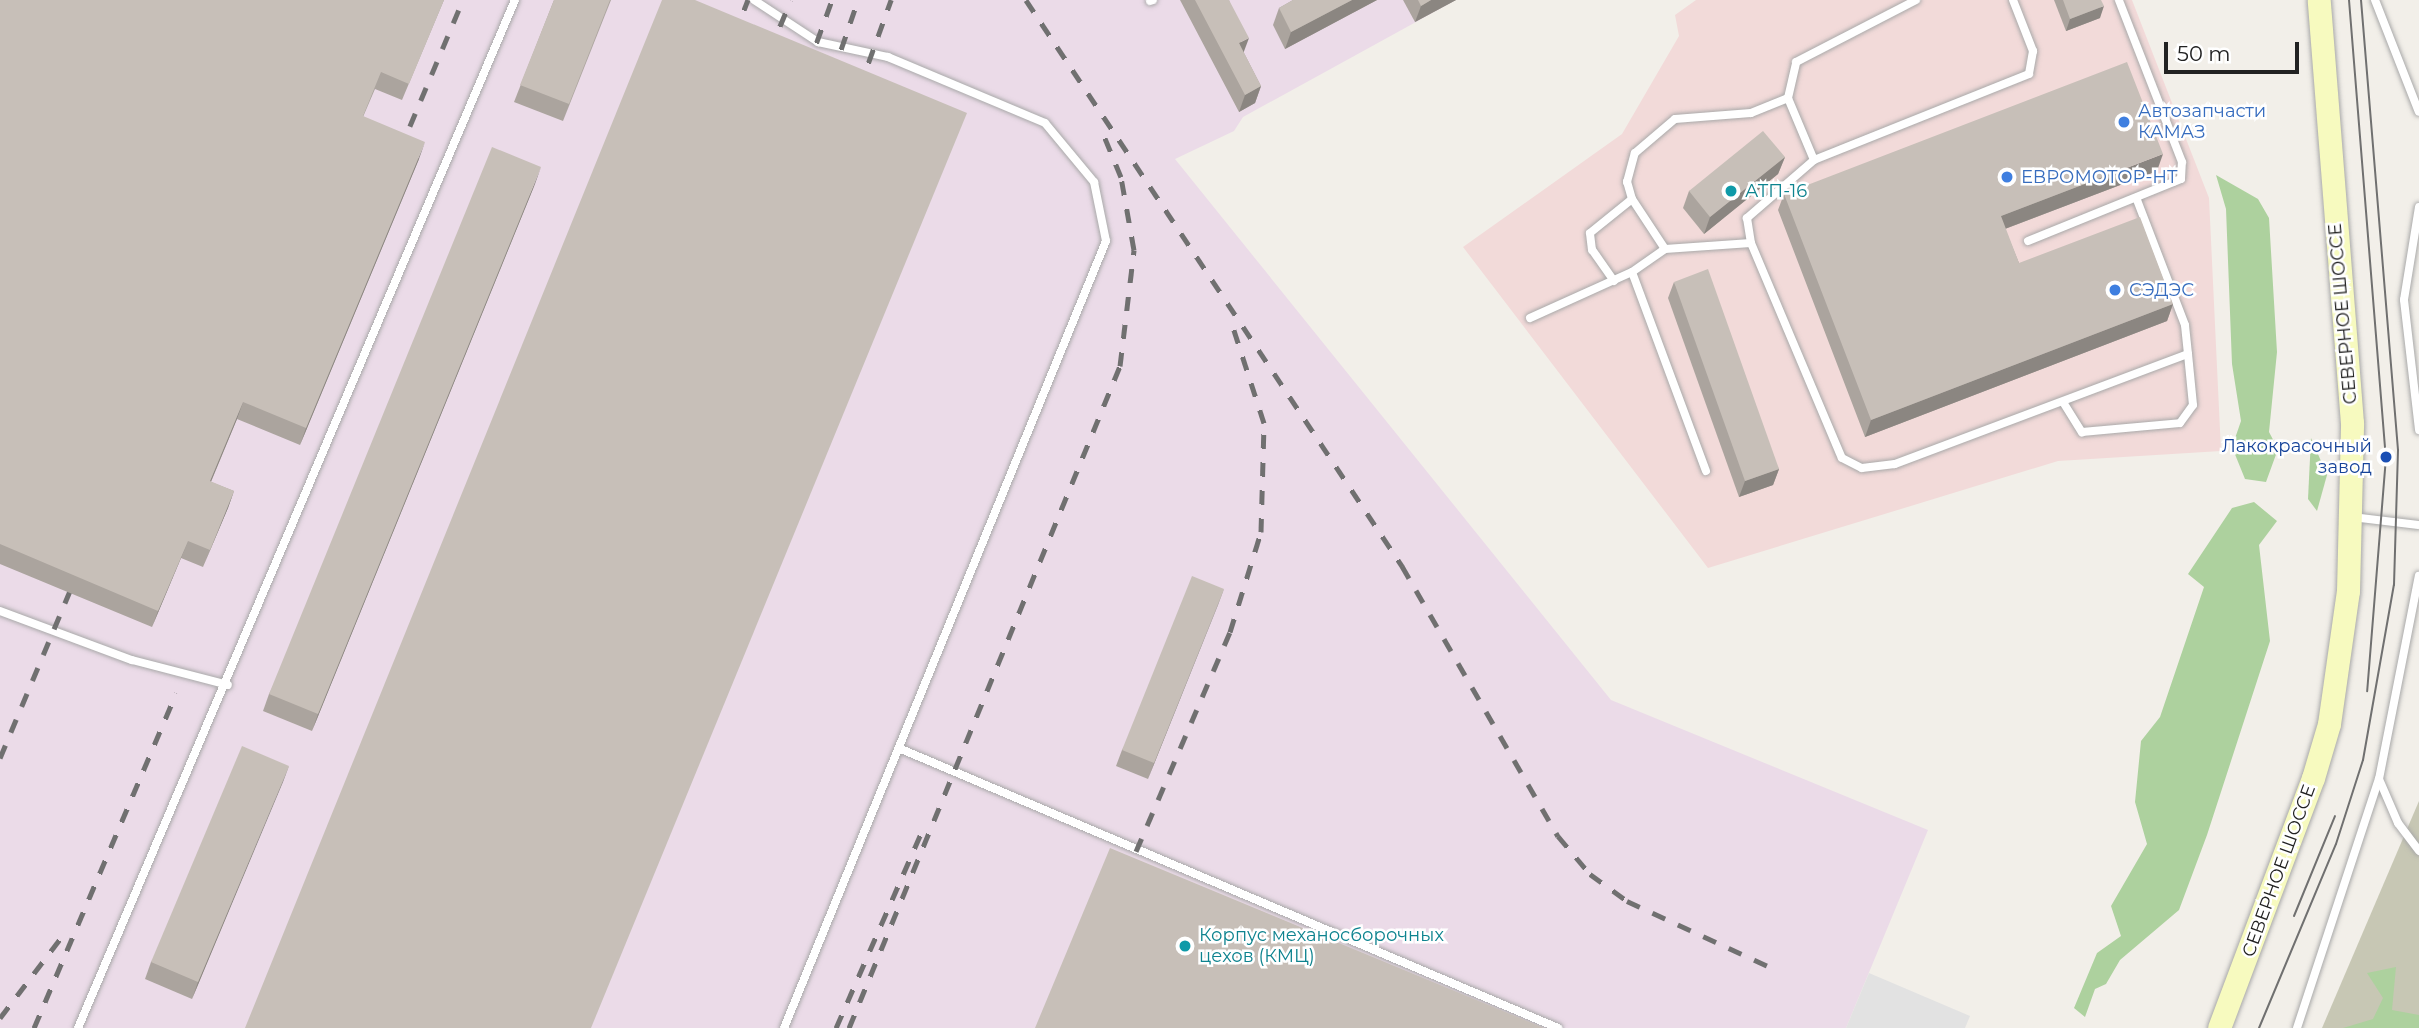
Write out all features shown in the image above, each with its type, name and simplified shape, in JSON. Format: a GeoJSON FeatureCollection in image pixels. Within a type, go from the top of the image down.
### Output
{"type":"FeatureCollection","features":[{"type":"Feature","properties":{"kind":"main road","name":"СЕВЕРНОЕ ШОССЕ"},"geometry":{"type":"LineString","coordinates":[[2219,1028],[2273,898],[2329,724],[2352,516],[2352,423],[2319,0]]}},
{"type":"Feature","properties":{"kind":"lane"},"geometry":{"type":"LineString","coordinates":[[78,1028],[228,685],[515,0]]}},
{"type":"Feature","properties":{"kind":"lane"},"geometry":{"type":"LineString","coordinates":[[754,0],[818,42],[888,57],[1045,123],[1086,166],[1102,204],[1106,241],[1098,273],[784,1028]]}},
{"type":"Feature","properties":{"kind":"lane"},"geometry":{"type":"LineString","coordinates":[[1814,160],[1788,98],[1791,72],[1801,57],[1916,0]]}},
{"type":"Feature","properties":{"kind":"lane"},"geometry":{"type":"LineString","coordinates":[[2013,0],[2035,61],[2029,74],[1814,160],[1752,209],[1751,243],[1836,450],[1850,463],[1861,468],[1895,464],[2188,354]]}},
{"type":"Feature","properties":{"kind":"lane"},"geometry":{"type":"LineString","coordinates":[[2028,241],[2173,186],[2182,171],[2119,0]]}},
{"type":"Feature","properties":{"kind":"lane"},"geometry":{"type":"LineString","coordinates":[[2375,0],[2419,112]]}},
{"type":"Feature","properties":{"kind":"lane"},"geometry":{"type":"LineString","coordinates":[[1665,249],[1632,199],[1628,182],[1635,153],[1669,123],[1690,114],[1752,113],[1788,98]]}},
{"type":"Feature","properties":{"kind":"lane"},"geometry":{"type":"LineString","coordinates":[[1614,281],[1592,250],[1590,233],[1632,199]]}},
{"type":"Feature","properties":{"kind":"lane"},"geometry":{"type":"LineString","coordinates":[[2063,402],[2082,432],[2180,422],[2193,405],[2185,325],[2137,200]]}},
{"type":"Feature","properties":{"kind":"lane"},"geometry":{"type":"LineString","coordinates":[[2419,207],[2404,300],[2419,430]]}},
{"type":"Feature","properties":{"kind":"lane"},"geometry":{"type":"LineString","coordinates":[[1530,317],[1632,272],[1665,249],[1751,243]]}},
{"type":"Feature","properties":{"kind":"lane"},"geometry":{"type":"LineString","coordinates":[[1632,272],[1706,471]]}},
{"type":"Feature","properties":{"kind":"lane"},"geometry":{"type":"LineString","coordinates":[[2352,516],[2419,524]]}},
{"type":"Feature","properties":{"kind":"lane"},"geometry":{"type":"LineString","coordinates":[[2297,1028],[2379,779],[2419,576]]}},
{"type":"Feature","properties":{"kind":"lane"},"geometry":{"type":"LineString","coordinates":[[0,611],[132,660],[228,685]]}},
{"type":"Feature","properties":{"kind":"lane"},"geometry":{"type":"LineString","coordinates":[[901,750],[1558,1028]]}},
{"type":"Feature","properties":{"kind":"lane"},"geometry":{"type":"LineString","coordinates":[[2379,779],[2398,823],[2419,851]]}},
{"type":"Feature","properties":{"kind":"shaded area"},"geometry":{"type":"Polygon","coordinates":[[[0,0],[1456,0],[1243,117],[1234,131],[1175,159],[1611,700],[1928,830],[1846,1028],[0,1028],[0,0]]]}},
{"type":"Feature","properties":{"kind":"shaded area"},"geometry":{"type":"Polygon","coordinates":[[[1696,0],[2132,0],[2209,198],[2221,451],[2058,461],[1708,568],[1463,247],[1622,134],[1679,36],[1675,15],[1696,0]]]}},
{"type":"Feature","properties":{"kind":"shaded area"},"geometry":{"type":"Polygon","coordinates":[[[2419,801],[2419,1028],[2322,1028],[2419,801]]]}},
{"type":"Feature","properties":{"kind":"shaded area"},"geometry":{"type":"Polygon","coordinates":[[[1869,973],[1970,1016],[1965,1028],[1846,1028],[1869,973]]]}},
{"type":"Feature","properties":{"kind":"green space"},"geometry":{"type":"Polygon","coordinates":[[[2216,175],[2258,199],[2269,218],[2277,352],[2269,432],[2278,449],[2266,482],[2245,479],[2232,447],[2241,421],[2232,364],[2226,209],[2216,175]]]}},
{"type":"Feature","properties":{"kind":"green space"},"geometry":{"type":"Polygon","coordinates":[[[2311,438],[2327,475],[2317,511],[2308,499],[2311,438]]]}},
{"type":"Feature","properties":{"kind":"green space"},"geometry":{"type":"Polygon","coordinates":[[[2254,502],[2277,521],[2259,545],[2270,641],[2207,835],[2179,910],[2120,960],[2106,984],[2095,989],[2085,1017],[2074,1008],[2097,953],[2121,936],[2111,906],[2147,844],[2135,802],[2141,741],[2160,717],[2204,587],[2188,574],[2232,508],[2254,502]]]}},
{"type":"Feature","properties":{"kind":"green space"},"geometry":{"type":"Polygon","coordinates":[[[2396,967],[2392,1010],[2419,1015],[2419,1028],[2343,1028],[2373,1019],[2383,998],[2367,973],[2396,967]]]}},
{"type":"Feature","properties":{"kind":"building"},"geometry":{"type":"Polygon","coordinates":[[[0,0],[444,0],[409,84],[381,72],[363,116],[425,142],[306,428],[243,402],[210,481],[234,491],[210,550],[188,541],[158,611],[0,544],[0,0]]]}},
{"type":"Feature","properties":{"kind":"building"},"geometry":{"type":"Polygon","coordinates":[[[554,0],[610,0],[569,104],[520,85],[554,0]]]}},
{"type":"Feature","properties":{"kind":"building"},"geometry":{"type":"Polygon","coordinates":[[[662,0],[695,0],[967,113],[591,1028],[245,1028],[662,0]]]}},
{"type":"Feature","properties":{"kind":"building"},"geometry":{"type":"Polygon","coordinates":[[[1195,0],[1229,0],[1249,38],[1239,43],[1261,86],[1245,95],[1195,0]]]}},
{"type":"Feature","properties":{"kind":"building"},"geometry":{"type":"Polygon","coordinates":[[[1293,0],[1352,0],[1291,32],[1279,8],[1293,0]]]}},
{"type":"Feature","properties":{"kind":"building"},"geometry":{"type":"Polygon","coordinates":[[[1418,0],[1431,0],[1421,6],[1418,0]]]}},
{"type":"Feature","properties":{"kind":"building"},"geometry":{"type":"Polygon","coordinates":[[[2063,0],[2101,0],[2104,6],[2070,19],[2063,0]]]}},
{"type":"Feature","properties":{"kind":"building"},"geometry":{"type":"Polygon","coordinates":[[[2127,62],[2163,154],[2001,216],[2019,263],[2140,217],[2173,304],[1871,420],[1784,194],[2127,62]]]}},
{"type":"Feature","properties":{"kind":"building","name":"АТП-16"},"geometry":{"type":"Polygon","coordinates":[[[1763,131],[1785,157],[1710,217],[1689,191],[1763,131]]]}},
{"type":"Feature","properties":{"kind":"building"},"geometry":{"type":"Polygon","coordinates":[[[492,147],[541,167],[318,714],[269,694],[492,147]]]}},
{"type":"Feature","properties":{"kind":"building"},"geometry":{"type":"Polygon","coordinates":[[[1708,269],[1779,469],[1745,481],[1674,282],[1708,269]]]}},
{"type":"Feature","properties":{"kind":"building"},"geometry":{"type":"Polygon","coordinates":[[[1192,576],[1224,589],[1154,763],[1122,750],[1192,576]]]}},
{"type":"Feature","properties":{"kind":"building"},"geometry":{"type":"Polygon","coordinates":[[[242,746],[289,766],[198,982],[151,962],[242,746]]]}},
{"type":"Feature","properties":{"kind":"building","name":"Корпус механосборочных цехов (КМЦ)"},"geometry":{"type":"Polygon","coordinates":[[[1110,848],[1544,1028],[1035,1028],[1110,848]]]}},
{"type":"Feature","properties":{"kind":"tram line"},"geometry":{"type":"LineString","coordinates":[[2349,0],[2386,457],[2367,691]]}},
{"type":"Feature","properties":{"kind":"tram line"},"geometry":{"type":"LineString","coordinates":[[2259,1028],[2336,844],[2363,760],[2394,585],[2398,450],[2361,0]]}},
{"type":"Feature","properties":{"kind":"tram line"},"geometry":{"type":"LineString","coordinates":[[2294,916],[2335,816]]}},
{"type":"Feature","properties":{"kind":"railway"},"geometry":{"type":"LineString","coordinates":[[399,152],[463,0]]}},
{"type":"Feature","properties":{"kind":"railway"},"geometry":{"type":"LineString","coordinates":[[734,36],[748,0]]}},
{"type":"Feature","properties":{"kind":"railway"},"geometry":{"type":"LineString","coordinates":[[769,52],[791,0]]}},
{"type":"Feature","properties":{"kind":"railway"},"geometry":{"type":"LineString","coordinates":[[807,69],[832,0]]}},
{"type":"Feature","properties":{"kind":"railway"},"geometry":{"type":"LineString","coordinates":[[832,76],[858,0]]}},
{"type":"Feature","properties":{"kind":"railway"},"geometry":{"type":"LineString","coordinates":[[859,89],[891,0]]}},
{"type":"Feature","properties":{"kind":"railway"},"geometry":{"type":"LineString","coordinates":[[1026,0],[1402,566],[1558,836],[1590,874],[1627,901],[1776,970]]}},
{"type":"Feature","properties":{"kind":"railway"},"geometry":{"type":"LineString","coordinates":[[849,1028],[1120,366],[1134,250],[1121,177],[1100,126]]}},
{"type":"Feature","properties":{"kind":"railway"},"geometry":{"type":"LineString","coordinates":[[1125,877],[1230,632],[1261,532],[1264,423],[1231,321]]}},
{"type":"Feature","properties":{"kind":"railway"},"geometry":{"type":"LineString","coordinates":[[0,758],[77,574]]}},
{"type":"Feature","properties":{"kind":"railway"},"geometry":{"type":"LineString","coordinates":[[34,1028],[176,693]]}},
{"type":"Feature","properties":{"kind":"railway"},"geometry":{"type":"LineString","coordinates":[[836,1028],[922,831]]}},
{"type":"Feature","properties":{"kind":"railway"},"geometry":{"type":"LineString","coordinates":[[0,1018],[66,931]]}},
{"type":"Feature","properties":{"kind":"place","name":"Автозапчасти КАМАЗ"},"geometry":{"type":"Point","coordinates":[2124,122]}},
{"type":"Feature","properties":{"kind":"place","name":"ЕВРОМОТОР-НТ"},"geometry":{"type":"Point","coordinates":[2007,177]}},
{"type":"Feature","properties":{"kind":"place","name":"АТП-16"},"geometry":{"type":"Point","coordinates":[1731,191]}},
{"type":"Feature","properties":{"kind":"place","name":"СЭДЭС"},"geometry":{"type":"Point","coordinates":[2115,290]}},
{"type":"Feature","properties":{"kind":"place","name":"Лакокрасочный завод"},"geometry":{"type":"Point","coordinates":[2386,457]}},
{"type":"Feature","properties":{"kind":"place","name":"Корпус механосборочных цехов (КМЦ)"},"geometry":{"type":"Point","coordinates":[1185,946]}}]}
